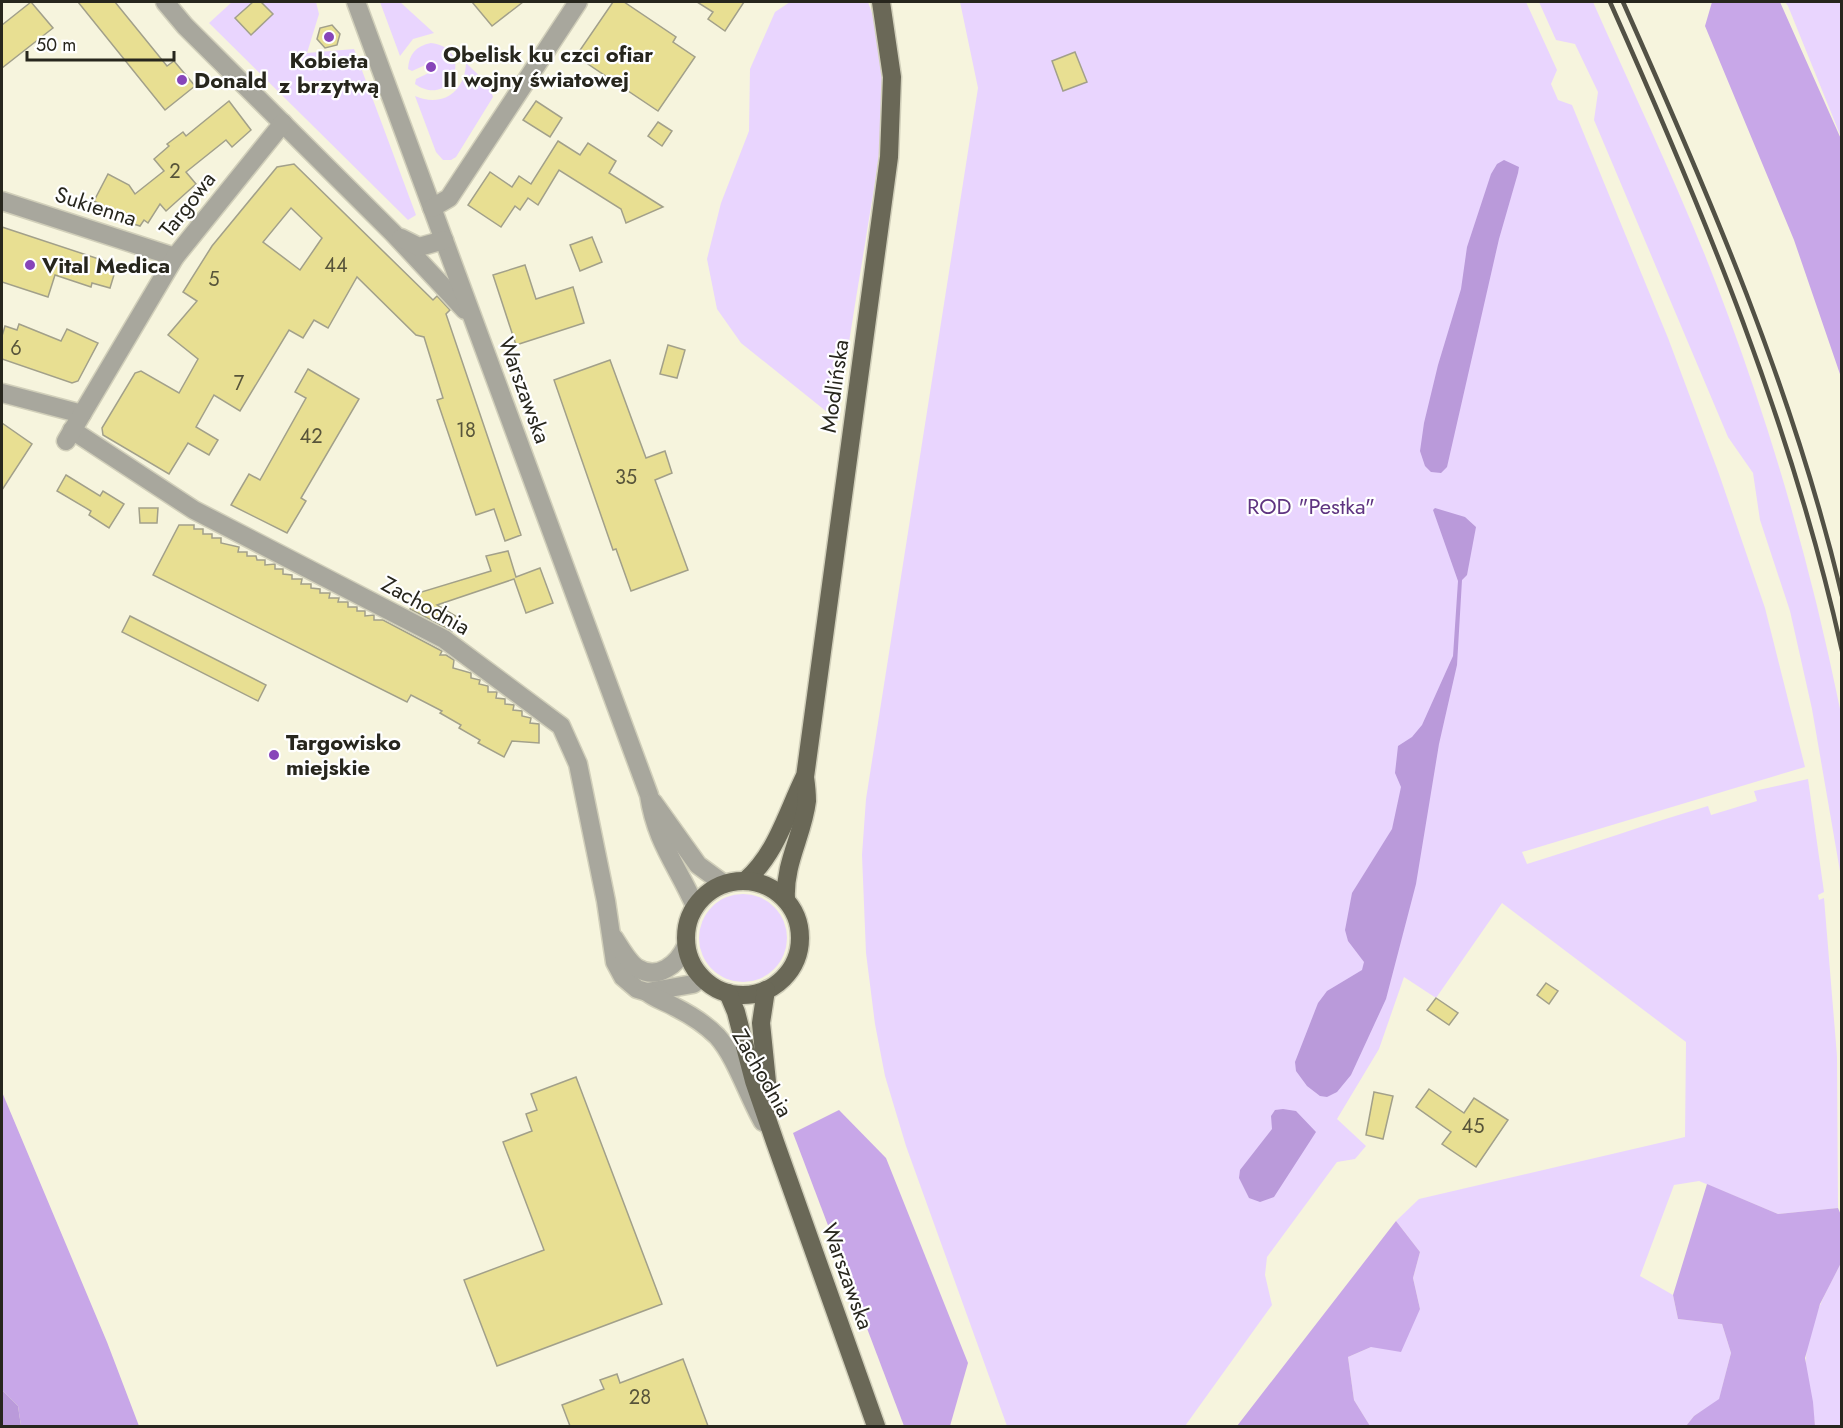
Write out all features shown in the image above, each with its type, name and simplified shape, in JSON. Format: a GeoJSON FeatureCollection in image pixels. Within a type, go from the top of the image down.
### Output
{"type":"FeatureCollection","features":[{"type":"Feature","properties":{"kind":"main road","name":"Modlińska"},"geometry":{"type":"LineString","coordinates":[[786,899],[787,871],[807,801],[805,777],[889,157],[892,78],[881,2]]}},
{"type":"Feature","properties":{"kind":"main road","name":"Modlińska"},"geometry":{"type":"LineString","coordinates":[[746,880],[757,870],[769,853],[805,777]]}},
{"type":"Feature","properties":{"kind":"main road"},"geometry":{"type":"LineString","coordinates":[[746,880],[774,889],[786,899],[799,925],[798,955],[783,980],[766,990],[742,995],[728,993],[702,978],[692,965],[686,946],[688,920],[695,906],[705,894],[724,884],[746,880]]}},
{"type":"Feature","properties":{"kind":"main road","name":"Warszawska"},"geometry":{"type":"LineString","coordinates":[[766,990],[761,1023],[775,1142]]}},
{"type":"Feature","properties":{"kind":"main road","name":"Warszawska"},"geometry":{"type":"LineString","coordinates":[[728,993],[775,1142],[876,1426]]}},
{"type":"Feature","properties":{"kind":"street"},"geometry":{"type":"LineString","coordinates":[[165,2],[185,26],[393,233],[474,321]]}},
{"type":"Feature","properties":{"kind":"street","name":"Warszawska"},"geometry":{"type":"LineString","coordinates":[[356,2],[649,795],[653,822],[664,849],[695,906]]}},
{"type":"Feature","properties":{"kind":"street"},"geometry":{"type":"LineString","coordinates":[[432,208],[449,198],[578,2]]}},
{"type":"Feature","properties":{"kind":"street","name":"Targowa"},"geometry":{"type":"LineString","coordinates":[[69,435],[175,257],[283,123]]}},
{"type":"Feature","properties":{"kind":"street","name":"Sukienna"},"geometry":{"type":"LineString","coordinates":[[2,201],[175,257]]}},
{"type":"Feature","properties":{"kind":"street"},"geometry":{"type":"LineString","coordinates":[[393,233],[419,248],[444,240]]}},
{"type":"Feature","properties":{"kind":"street"},"geometry":{"type":"LineString","coordinates":[[2,393],[82,414]]}},
{"type":"Feature","properties":{"kind":"street","name":"Zachodnia"},"geometry":{"type":"LineString","coordinates":[[69,435],[194,510],[444,639],[561,726],[578,764],[613,936],[615,962],[623,977],[637,989],[647,992],[658,1001],[674,1005],[717,1037],[736,1065],[746,1093],[775,1142]]}},
{"type":"Feature","properties":{"kind":"street","name":"Warszawska"},"geometry":{"type":"LineString","coordinates":[[649,795],[698,865],[724,884]]}},
{"type":"Feature","properties":{"kind":"street","name":"Zachodnia"},"geometry":{"type":"LineString","coordinates":[[613,936],[637,968],[655,973],[669,968],[680,959],[686,946]]}},
{"type":"Feature","properties":{"kind":"street"},"geometry":{"type":"LineString","coordinates":[[647,992],[693,984],[702,978]]}},
{"type":"Feature","properties":{"kind":"green space"},"geometry":{"type":"Polygon","coordinates":[[[232,2],[316,2],[319,14],[307,53],[354,49],[416,215],[408,220],[209,23],[232,2]]]}},
{"type":"Feature","properties":{"kind":"green space"},"geometry":{"type":"Polygon","coordinates":[[[380,2],[400,2],[434,33],[413,39],[400,56],[380,2]]]}},
{"type":"Feature","properties":{"kind":"green space"},"geometry":{"type":"Polygon","coordinates":[[[790,2],[868,2],[877,31],[882,61],[883,92],[879,153],[837,420],[741,343],[717,309],[707,259],[721,203],[749,131],[750,69],[775,12],[790,2]]]}},
{"type":"Feature","properties":{"kind":"green space","name":"ROD \"Pestka\""},"geometry":{"type":"Polygon","coordinates":[[[960,2],[1526,2],[1557,70],[1551,84],[1558,100],[1572,105],[1668,338],[1719,474],[1765,608],[1805,767],[1522,852],[1527,864],[1708,806],[1711,815],[1757,801],[1754,791],[1808,779],[1824,892],[1818,895],[1819,900],[1824,898],[1837,1056],[1838,1208],[1778,1214],[1699,1181],[1674,1185],[1640,1276],[1673,1295],[1678,1319],[1722,1324],[1731,1353],[1719,1400],[1694,1416],[1686,1426],[1370,1426],[1354,1400],[1348,1357],[1371,1347],[1420,1309],[1413,1278],[1420,1252],[1396,1221],[1419,1199],[1685,1137],[1686,1042],[1502,903],[1436,998],[1404,977],[1379,1049],[1337,1119],[1366,1146],[1355,1159],[1337,1162],[1267,1257],[1265,1275],[1272,1305],[1185,1426],[1007,1426],[906,1146],[885,1076],[875,1024],[866,953],[862,855],[866,799],[978,88],[960,2]]]}},
{"type":"Feature","properties":{"kind":"green space"},"geometry":{"type":"Polygon","coordinates":[[[1539,2],[1593,2],[1697,236],[1745,363],[1791,508],[1817,605],[1842,719],[1841,877],[1812,709],[1790,611],[1760,520],[1753,473],[1728,437],[1594,120],[1598,92],[1575,44],[1556,40],[1539,2]]]}},
{"type":"Feature","properties":{"kind":"green space"},"geometry":{"type":"Polygon","coordinates":[[[1785,2],[1841,2],[1841,137],[1788,6],[1785,2]]]}},
{"type":"Feature","properties":{"kind":"green space"},"geometry":{"type":"Polygon","coordinates":[[[431,43],[445,47],[453,55],[455,65],[454,75],[448,84],[439,89],[428,90],[415,84],[416,79],[435,70],[432,62],[412,71],[408,69],[414,52],[421,46],[431,43]]]}},
{"type":"Feature","properties":{"kind":"green space"},"geometry":{"type":"Polygon","coordinates":[[[466,63],[489,85],[493,97],[456,157],[443,160],[436,152],[415,96],[434,100],[450,95],[461,82],[466,63]]]}},
{"type":"Feature","properties":{"kind":"green space"},"geometry":{"type":"Polygon","coordinates":[[[743,894],[768,901],[780,913],[787,938],[780,963],[768,975],[743,982],[718,975],[706,963],[699,938],[706,913],[718,901],[743,894]]]}},
{"type":"Feature","properties":{"kind":"green space"},"geometry":{"type":"Polygon","coordinates":[[[1841,1263],[1841,1426],[1815,1426],[1806,1373],[1807,1345],[1819,1309],[1841,1263]]]}},
{"type":"Feature","properties":{"kind":"shaded area"},"geometry":{"type":"Polygon","coordinates":[[[1712,2],[1780,2],[1841,139],[1841,377],[1794,240],[1705,26],[1712,2]]]}},
{"type":"Feature","properties":{"kind":"shaded area"},"geometry":{"type":"Polygon","coordinates":[[[1504,160],[1519,167],[1518,173],[1499,239],[1447,467],[1441,473],[1431,472],[1425,466],[1420,451],[1424,423],[1438,365],[1461,289],[1467,247],[1491,174],[1497,164],[1504,160]]]}},
{"type":"Feature","properties":{"kind":"shaded area"},"geometry":{"type":"Polygon","coordinates":[[[1435,508],[1465,517],[1476,527],[1467,575],[1462,580],[1457,665],[1439,744],[1416,884],[1386,999],[1351,1075],[1337,1092],[1327,1097],[1320,1096],[1307,1086],[1296,1071],[1295,1062],[1318,1003],[1327,991],[1362,970],[1364,962],[1348,941],[1345,930],[1352,893],[1392,829],[1401,787],[1395,773],[1398,746],[1412,737],[1422,725],[1453,656],[1458,581],[1433,510],[1435,508]]]}},
{"type":"Feature","properties":{"kind":"shaded area"},"geometry":{"type":"Polygon","coordinates":[[[2,1092],[107,1342],[139,1426],[21,1426],[18,1406],[2,1390],[2,1092]]]}},
{"type":"Feature","properties":{"kind":"shaded area"},"geometry":{"type":"Polygon","coordinates":[[[839,1110],[886,1158],[968,1363],[950,1426],[904,1426],[793,1133],[839,1110]]]}},
{"type":"Feature","properties":{"kind":"shaded area"},"geometry":{"type":"Polygon","coordinates":[[[1275,1110],[1296,1111],[1316,1132],[1274,1197],[1260,1202],[1249,1198],[1239,1178],[1240,1170],[1272,1129],[1271,1116],[1275,1110]]]}},
{"type":"Feature","properties":{"kind":"shaded area"},"geometry":{"type":"Polygon","coordinates":[[[1707,1184],[1778,1214],[1838,1208],[1841,1215],[1841,1263],[1820,1304],[1805,1358],[1815,1426],[1686,1426],[1694,1416],[1719,1399],[1731,1353],[1722,1324],[1678,1319],[1673,1295],[1707,1184]]]}},
{"type":"Feature","properties":{"kind":"shaded area"},"geometry":{"type":"Polygon","coordinates":[[[1396,1221],[1420,1252],[1413,1278],[1420,1309],[1401,1352],[1371,1347],[1348,1357],[1354,1400],[1370,1426],[1237,1426],[1396,1221]]]}},
{"type":"Feature","properties":{"kind":"shaded area"},"geometry":{"type":"Polygon","coordinates":[[[2,1390],[18,1406],[21,1426],[2,1426],[2,1390]]]}},
{"type":"Feature","properties":{"kind":"building"},"geometry":{"type":"Polygon","coordinates":[[[31,2],[53,28],[2,68],[2,25],[31,2]]]}},
{"type":"Feature","properties":{"kind":"building"},"geometry":{"type":"Polygon","coordinates":[[[78,2],[115,2],[167,66],[174,61],[195,86],[165,110],[78,2]]]}},
{"type":"Feature","properties":{"kind":"building"},"geometry":{"type":"Polygon","coordinates":[[[253,2],[261,2],[273,14],[251,35],[235,18],[253,2]]]}},
{"type":"Feature","properties":{"kind":"building"},"geometry":{"type":"Polygon","coordinates":[[[472,2],[523,2],[492,26],[472,2]]]}},
{"type":"Feature","properties":{"kind":"building"},"geometry":{"type":"Polygon","coordinates":[[[613,2],[624,2],[676,37],[673,42],[695,57],[658,111],[576,56],[613,2]]]}},
{"type":"Feature","properties":{"kind":"building"},"geometry":{"type":"Polygon","coordinates":[[[697,2],[744,2],[725,31],[708,19],[713,12],[697,2]]]}},
{"type":"Feature","properties":{"kind":"building","name":"Kobieta z brzytwą"},"geometry":{"type":"Polygon","coordinates":[[[332,25],[340,34],[337,45],[325,48],[317,39],[320,28],[332,25]]]}},
{"type":"Feature","properties":{"kind":"building"},"geometry":{"type":"Polygon","coordinates":[[[1075,52],[1087,82],[1063,91],[1052,61],[1075,52]]]}},
{"type":"Feature","properties":{"kind":"building"},"geometry":{"type":"Polygon","coordinates":[[[229,101],[251,130],[232,147],[226,140],[186,172],[196,184],[166,211],[160,204],[148,223],[144,220],[140,226],[115,218],[118,214],[94,201],[108,174],[129,185],[135,194],[164,171],[154,159],[169,146],[167,144],[183,132],[186,136],[229,101]]]}},
{"type":"Feature","properties":{"kind":"building"},"geometry":{"type":"Polygon","coordinates":[[[536,101],[562,118],[550,137],[523,120],[536,101]]]}},
{"type":"Feature","properties":{"kind":"building"},"geometry":{"type":"Polygon","coordinates":[[[658,122],[672,131],[662,146],[648,136],[658,122]]]}},
{"type":"Feature","properties":{"kind":"building"},"geometry":{"type":"Polygon","coordinates":[[[558,141],[580,155],[588,143],[616,161],[609,173],[663,207],[626,223],[621,209],[559,170],[538,205],[528,198],[520,210],[515,206],[501,227],[468,205],[490,172],[512,187],[519,176],[531,184],[558,141]]]}},
{"type":"Feature","properties":{"kind":"building"},"geometry":{"type":"Polygon","coordinates":[[[294,164],[433,300],[437,296],[450,310],[446,314],[521,535],[505,541],[494,509],[476,515],[437,400],[443,398],[424,337],[416,335],[357,277],[328,328],[314,320],[303,338],[289,330],[240,411],[214,395],[196,427],[218,440],[209,455],[188,443],[169,474],[103,435],[102,428],[135,373],[141,371],[179,393],[198,359],[168,335],[197,301],[183,292],[212,246],[277,167],[294,164]],[[291,208],[263,242],[300,270],[322,238],[291,208]]]}},
{"type":"Feature","properties":{"kind":"building","name":"Vital Medica"},"geometry":{"type":"Polygon","coordinates":[[[2,227],[117,265],[110,288],[92,283],[91,287],[55,275],[48,297],[2,282],[2,227]]]}},
{"type":"Feature","properties":{"kind":"building"},"geometry":{"type":"Polygon","coordinates":[[[592,237],[602,262],[580,271],[570,245],[592,237]]]}},
{"type":"Feature","properties":{"kind":"building"},"geometry":{"type":"Polygon","coordinates":[[[525,265],[536,299],[573,287],[584,323],[516,345],[493,275],[525,265]]]}},
{"type":"Feature","properties":{"kind":"building"},"geometry":{"type":"Polygon","coordinates":[[[19,324],[61,341],[67,329],[98,343],[78,381],[72,383],[2,359],[2,336],[5,326],[17,330],[19,324]]]}},
{"type":"Feature","properties":{"kind":"building"},"geometry":{"type":"Polygon","coordinates":[[[668,345],[685,350],[677,378],[660,374],[668,345]]]}},
{"type":"Feature","properties":{"kind":"building"},"geometry":{"type":"Polygon","coordinates":[[[610,360],[646,458],[665,451],[672,473],[655,480],[688,570],[631,591],[616,549],[613,550],[554,380],[610,360]]]}},
{"type":"Feature","properties":{"kind":"building"},"geometry":{"type":"Polygon","coordinates":[[[308,369],[359,399],[301,498],[306,501],[287,533],[231,505],[249,474],[260,480],[306,398],[295,392],[308,369]]]}},
{"type":"Feature","properties":{"kind":"building"},"geometry":{"type":"Polygon","coordinates":[[[2,423],[32,444],[2,490],[2,423]]]}},
{"type":"Feature","properties":{"kind":"building"},"geometry":{"type":"Polygon","coordinates":[[[66,475],[100,496],[103,491],[124,504],[109,528],[89,515],[91,511],[57,491],[66,475]]]}},
{"type":"Feature","properties":{"kind":"building"},"geometry":{"type":"Polygon","coordinates":[[[139,508],[158,508],[157,523],[140,523],[139,508]]]}},
{"type":"Feature","properties":{"kind":"building"},"geometry":{"type":"Polygon","coordinates":[[[179,525],[194,525],[194,529],[203,529],[203,534],[212,534],[212,538],[221,538],[221,543],[239,547],[238,552],[247,552],[247,556],[256,556],[257,560],[265,560],[265,565],[275,564],[275,569],[283,569],[283,574],[292,575],[292,579],[302,579],[301,584],[311,584],[311,588],[320,589],[320,593],[330,593],[329,598],[339,598],[338,602],[348,602],[348,607],[357,607],[357,611],[365,611],[365,616],[374,615],[374,620],[383,620],[442,651],[440,655],[446,655],[454,660],[453,668],[471,673],[471,678],[480,680],[479,684],[488,686],[488,692],[497,692],[496,698],[505,699],[505,704],[514,705],[513,710],[522,711],[522,716],[531,718],[530,723],[539,724],[539,743],[512,741],[504,757],[478,743],[480,740],[459,728],[461,725],[440,713],[442,711],[411,695],[407,702],[153,575],[179,525]]]}},
{"type":"Feature","properties":{"kind":"building"},"geometry":{"type":"Polygon","coordinates":[[[508,551],[516,577],[540,568],[553,603],[526,613],[514,579],[437,605],[459,618],[452,631],[410,609],[418,593],[491,571],[486,556],[508,551]]]}},
{"type":"Feature","properties":{"kind":"building"},"geometry":{"type":"Polygon","coordinates":[[[130,616],[266,685],[258,701],[122,632],[130,616]]]}},
{"type":"Feature","properties":{"kind":"building"},"geometry":{"type":"Polygon","coordinates":[[[1546,983],[1558,991],[1549,1004],[1537,995],[1546,983]]]}},
{"type":"Feature","properties":{"kind":"building"},"geometry":{"type":"Polygon","coordinates":[[[1436,998],[1458,1013],[1449,1025],[1427,1010],[1436,998]]]}},
{"type":"Feature","properties":{"kind":"building"},"geometry":{"type":"Polygon","coordinates":[[[576,1077],[662,1304],[497,1366],[464,1280],[544,1250],[503,1142],[532,1131],[526,1114],[537,1110],[531,1094],[576,1077]]]}},
{"type":"Feature","properties":{"kind":"building"},"geometry":{"type":"Polygon","coordinates":[[[1429,1089],[1464,1113],[1474,1098],[1508,1120],[1476,1167],[1442,1144],[1451,1132],[1416,1107],[1429,1089]]]}},
{"type":"Feature","properties":{"kind":"building"},"geometry":{"type":"Polygon","coordinates":[[[1374,1092],[1393,1096],[1383,1139],[1366,1135],[1374,1092]]]}},
{"type":"Feature","properties":{"kind":"building"},"geometry":{"type":"Polygon","coordinates":[[[683,1359],[708,1426],[570,1426],[562,1405],[604,1389],[600,1380],[617,1374],[620,1383],[683,1359]]]}},
{"type":"Feature","properties":{"kind":"railway"},"geometry":{"type":"LineString","coordinates":[[1610,2],[1712,240],[1771,402],[1822,567],[1842,651]]}},
{"type":"Feature","properties":{"kind":"railway"},"geometry":{"type":"LineString","coordinates":[[1623,2],[1687,147],[1774,368],[1822,519],[1842,596]]}},
{"type":"Feature","properties":{"kind":"place","name":"Kobieta z brzytwą"},"geometry":{"type":"Point","coordinates":[329,37]}},
{"type":"Feature","properties":{"kind":"place","name":"Obelisk ku czci ofiar II wojny światowej"},"geometry":{"type":"Point","coordinates":[431,67]}},
{"type":"Feature","properties":{"kind":"place","name":"Donald"},"geometry":{"type":"Point","coordinates":[182,80]}},
{"type":"Feature","properties":{"kind":"place","name":"Vital Medica"},"geometry":{"type":"Point","coordinates":[30,265]}},
{"type":"Feature","properties":{"kind":"place","name":"Targowisko miejskie"},"geometry":{"type":"Point","coordinates":[274,755]}}]}
